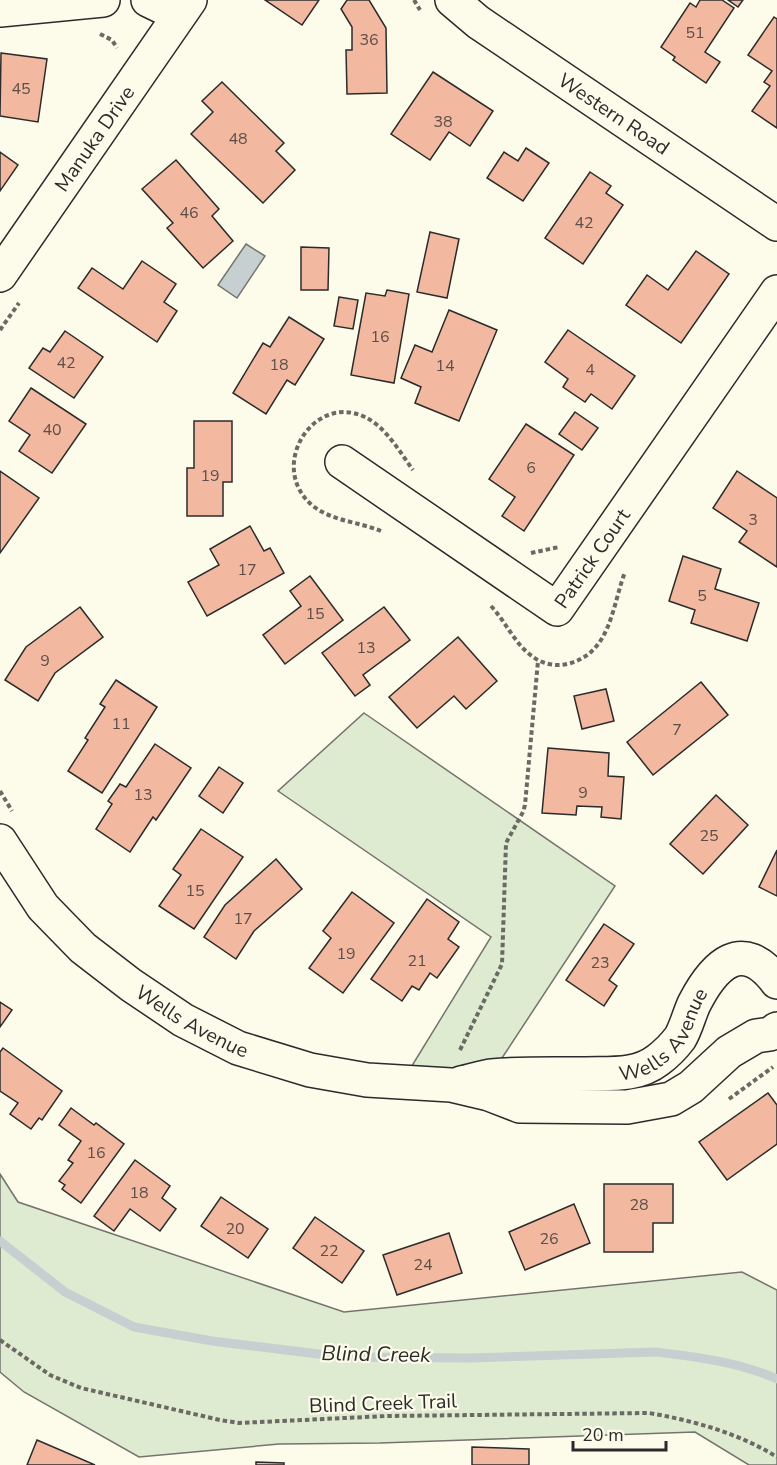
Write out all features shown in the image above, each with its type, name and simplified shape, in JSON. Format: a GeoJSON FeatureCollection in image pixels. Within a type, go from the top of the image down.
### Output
{"type":"FeatureCollection","features":[{"type":"Feature","properties":{"kind":"street"},"geometry":{"type":"LineString","coordinates":[[0,10],[103,0]]}},
{"type":"Feature","properties":{"kind":"street"},"geometry":{"type":"LineString","coordinates":[[148,0],[184,7]]}},
{"type":"Feature","properties":{"kind":"street","name":"Western Road"},"geometry":{"type":"LineString","coordinates":[[452,0],[478,22],[777,224]]}},
{"type":"Feature","properties":{"kind":"street","name":"Manuka Drive"},"geometry":{"type":"LineString","coordinates":[[0,275],[184,7]]}},
{"type":"Feature","properties":{"kind":"street","name":"Patrick Court"},"geometry":{"type":"LineString","coordinates":[[342,462],[557,609],[777,292]]}},
{"type":"Feature","properties":{"kind":"street","name":"Wells Avenue"},"geometry":{"type":"LineString","coordinates":[[9,830],[43,907],[83,948],[131,985],[183,1020],[238,1048],[310,1070],[367,1080],[454,1070],[490,1076],[633,1072],[650,1066],[671,1049],[681,1036],[700,993],[722,964],[736,959],[749,959],[764,966],[777,982]]}},
{"type":"Feature","properties":{"kind":"street","name":"Wells Avenue"},"geometry":{"type":"LineString","coordinates":[[454,1070],[489,1094],[520,1106],[627,1107],[652,1104],[671,1099],[691,1087],[729,1052],[777,1029]]}},
{"type":"Feature","properties":{"kind":"path"},"geometry":{"type":"LineString","coordinates":[[387,533],[327,514],[305,499],[298,488],[294,463],[302,436],[311,426],[328,414],[352,413],[374,422],[391,439],[417,475]]}},
{"type":"Feature","properties":{"kind":"path"},"geometry":{"type":"LineString","coordinates":[[528,553],[565,545]]}},
{"type":"Feature","properties":{"kind":"path"},"geometry":{"type":"LineString","coordinates":[[485,601],[499,615],[522,647],[538,661],[550,664],[572,663],[594,649],[608,630],[627,567]]}},
{"type":"Feature","properties":{"kind":"path"},"geometry":{"type":"LineString","coordinates":[[454,1070],[502,964],[505,855],[510,834],[525,805],[538,661]]}},
{"type":"Feature","properties":{"kind":"path"},"geometry":{"type":"LineString","coordinates":[[0,791],[9,830]]}},
{"type":"Feature","properties":{"kind":"path","name":"Blind Creek Trail"},"geometry":{"type":"LineString","coordinates":[[0,1340],[50,1376],[81,1388],[239,1423],[387,1416],[649,1413],[720,1430],[742,1438],[777,1457]]}},
{"type":"Feature","properties":{"kind":"green space"},"geometry":{"type":"Polygon","coordinates":[[[364,713],[615,886],[500,1061],[402,1082],[491,937],[278,791],[364,713]]]}},
{"type":"Feature","properties":{"kind":"green space"},"geometry":{"type":"Polygon","coordinates":[[[0,1174],[18,1202],[344,1312],[742,1272],[777,1290],[777,1465],[749,1465],[695,1432],[380,1443],[279,1444],[139,1457],[24,1392],[0,1372],[0,1174]]]}},
{"type":"Feature","properties":{"kind":"shaded area"},"geometry":{"type":"Polygon","coordinates":[[[246,244],[265,256],[237,298],[218,285],[246,244]]]}},
{"type":"Feature","properties":{"kind":"building"},"geometry":{"type":"Polygon","coordinates":[[[265,0],[319,0],[302,25],[265,0]]]}},
{"type":"Feature","properties":{"kind":"building"},"geometry":{"type":"Polygon","coordinates":[[[347,0],[369,0],[386,28],[387,93],[347,94],[346,50],[352,50],[352,27],[341,9],[347,0]]]}},
{"type":"Feature","properties":{"kind":"building"},"geometry":{"type":"Polygon","coordinates":[[[700,0],[722,0],[734,8],[705,52],[720,62],[706,83],[673,60],[675,57],[661,47],[690,3],[696,7],[700,0]]]}},
{"type":"Feature","properties":{"kind":"building"},"geometry":{"type":"Polygon","coordinates":[[[728,0],[743,0],[738,7],[728,0]]]}},
{"type":"Feature","properties":{"kind":"building"},"geometry":{"type":"Polygon","coordinates":[[[774,17],[777,19],[777,128],[752,111],[770,86],[764,82],[772,71],[748,55],[774,17]]]}},
{"type":"Feature","properties":{"kind":"building"},"geometry":{"type":"Polygon","coordinates":[[[1,53],[47,59],[38,122],[0,116],[1,53]]]}},
{"type":"Feature","properties":{"kind":"building"},"geometry":{"type":"Polygon","coordinates":[[[433,72],[493,111],[470,146],[449,132],[430,160],[391,134],[433,72]]]}},
{"type":"Feature","properties":{"kind":"building"},"geometry":{"type":"Polygon","coordinates":[[[222,82],[284,143],[276,151],[295,170],[263,203],[191,134],[213,112],[202,101],[222,82]]]}},
{"type":"Feature","properties":{"kind":"building"},"geometry":{"type":"Polygon","coordinates":[[[526,148],[549,163],[523,201],[487,178],[504,152],[518,161],[526,148]]]}},
{"type":"Feature","properties":{"kind":"building"},"geometry":{"type":"Polygon","coordinates":[[[0,152],[18,165],[0,191],[0,152]]]}},
{"type":"Feature","properties":{"kind":"building"},"geometry":{"type":"Polygon","coordinates":[[[176,160],[219,209],[212,216],[233,241],[203,268],[167,228],[173,223],[142,189],[176,160]]]}},
{"type":"Feature","properties":{"kind":"building"},"geometry":{"type":"Polygon","coordinates":[[[590,172],[611,186],[606,193],[623,205],[583,264],[545,238],[590,172]]]}},
{"type":"Feature","properties":{"kind":"building"},"geometry":{"type":"Polygon","coordinates":[[[430,232],[459,239],[447,298],[417,292],[430,232]]]}},
{"type":"Feature","properties":{"kind":"building"},"geometry":{"type":"Polygon","coordinates":[[[301,247],[329,248],[328,290],[301,290],[301,247]]]}},
{"type":"Feature","properties":{"kind":"building"},"geometry":{"type":"Polygon","coordinates":[[[696,251],[729,274],[681,343],[626,305],[647,275],[668,290],[696,251]]]}},
{"type":"Feature","properties":{"kind":"building"},"geometry":{"type":"Polygon","coordinates":[[[142,261],[176,284],[164,302],[177,311],[157,342],[78,288],[92,268],[123,289],[142,261]]]}},
{"type":"Feature","properties":{"kind":"building"},"geometry":{"type":"Polygon","coordinates":[[[387,290],[409,294],[394,383],[351,375],[366,293],[385,296],[387,290]]]}},
{"type":"Feature","properties":{"kind":"building"},"geometry":{"type":"Polygon","coordinates":[[[339,297],[358,300],[353,329],[334,326],[339,297]]]}},
{"type":"Feature","properties":{"kind":"building"},"geometry":{"type":"Polygon","coordinates":[[[449,310],[497,330],[459,421],[415,403],[421,387],[401,378],[415,345],[432,352],[449,310]]]}},
{"type":"Feature","properties":{"kind":"building"},"geometry":{"type":"Polygon","coordinates":[[[289,317],[324,339],[295,385],[287,380],[266,414],[233,393],[263,343],[270,347],[289,317]]]}},
{"type":"Feature","properties":{"kind":"building"},"geometry":{"type":"Polygon","coordinates":[[[568,330],[635,376],[612,409],[591,394],[585,402],[563,387],[568,379],[545,362],[568,330]]]}},
{"type":"Feature","properties":{"kind":"building"},"geometry":{"type":"Polygon","coordinates":[[[65,331],[103,357],[74,398],[29,368],[43,348],[50,352],[65,331]]]}},
{"type":"Feature","properties":{"kind":"building"},"geometry":{"type":"Polygon","coordinates":[[[31,388],[86,424],[52,473],[19,451],[30,435],[9,421],[31,388]]]}},
{"type":"Feature","properties":{"kind":"building"},"geometry":{"type":"Polygon","coordinates":[[[575,412],[598,428],[582,450],[559,434],[575,412]]]}},
{"type":"Feature","properties":{"kind":"building"},"geometry":{"type":"Polygon","coordinates":[[[194,421],[232,421],[232,482],[223,482],[223,516],[187,516],[187,468],[194,468],[194,421]]]}},
{"type":"Feature","properties":{"kind":"building"},"geometry":{"type":"Polygon","coordinates":[[[526,424],[574,455],[524,531],[502,516],[515,497],[489,479],[526,424]]]}},
{"type":"Feature","properties":{"kind":"building"},"geometry":{"type":"Polygon","coordinates":[[[0,471],[39,498],[0,553],[0,471]]]}},
{"type":"Feature","properties":{"kind":"building"},"geometry":{"type":"Polygon","coordinates":[[[737,471],[777,498],[777,567],[739,542],[747,531],[713,508],[737,471]]]}},
{"type":"Feature","properties":{"kind":"building"},"geometry":{"type":"Polygon","coordinates":[[[250,526],[264,551],[270,548],[284,573],[207,616],[188,582],[219,565],[210,549],[250,526]]]}},
{"type":"Feature","properties":{"kind":"building"},"geometry":{"type":"Polygon","coordinates":[[[683,556],[721,569],[715,589],[759,603],[747,641],[691,623],[695,610],[669,601],[683,556]]]}},
{"type":"Feature","properties":{"kind":"building"},"geometry":{"type":"Polygon","coordinates":[[[310,576],[343,620],[285,664],[263,635],[301,606],[290,591],[310,576]]]}},
{"type":"Feature","properties":{"kind":"building"},"geometry":{"type":"Polygon","coordinates":[[[80,607],[103,637],[55,673],[38,701],[5,680],[26,647],[80,607]]]}},
{"type":"Feature","properties":{"kind":"building"},"geometry":{"type":"Polygon","coordinates":[[[384,607],[410,640],[363,675],[370,685],[355,696],[322,653],[384,607]]]}},
{"type":"Feature","properties":{"kind":"building"},"geometry":{"type":"Polygon","coordinates":[[[458,637],[497,681],[466,709],[454,696],[417,728],[389,697],[458,637]]]}},
{"type":"Feature","properties":{"kind":"building"},"geometry":{"type":"Polygon","coordinates":[[[116,680],[157,707],[102,793],[68,771],[88,740],[85,738],[105,707],[100,704],[116,680]]]}},
{"type":"Feature","properties":{"kind":"building"},"geometry":{"type":"Polygon","coordinates":[[[701,682],[728,715],[653,775],[627,742],[701,682]]]}},
{"type":"Feature","properties":{"kind":"building"},"geometry":{"type":"Polygon","coordinates":[[[606,689],[614,721],[582,729],[574,696],[606,689]]]}},
{"type":"Feature","properties":{"kind":"building"},"geometry":{"type":"Polygon","coordinates":[[[155,744],[191,768],[156,820],[153,817],[130,852],[96,829],[112,804],[108,801],[120,784],[126,787],[155,744]]]}},
{"type":"Feature","properties":{"kind":"building"},"geometry":{"type":"Polygon","coordinates":[[[548,748],[609,753],[608,776],[624,777],[621,819],[601,817],[602,807],[577,806],[576,815],[542,813],[548,748]]]}},
{"type":"Feature","properties":{"kind":"building"},"geometry":{"type":"Polygon","coordinates":[[[219,767],[243,783],[223,813],[199,796],[219,767]]]}},
{"type":"Feature","properties":{"kind":"building"},"geometry":{"type":"Polygon","coordinates":[[[716,795],[748,825],[703,874],[670,844],[716,795]]]}},
{"type":"Feature","properties":{"kind":"building"},"geometry":{"type":"Polygon","coordinates":[[[201,829],[243,857],[194,929],[159,906],[181,875],[173,869],[201,829]]]}},
{"type":"Feature","properties":{"kind":"building"},"geometry":{"type":"Polygon","coordinates":[[[777,850],[777,896],[759,887],[777,850]]]}},
{"type":"Feature","properties":{"kind":"building"},"geometry":{"type":"Polygon","coordinates":[[[276,859],[302,889],[254,931],[236,959],[204,937],[225,905],[276,859]]]}},
{"type":"Feature","properties":{"kind":"building"},"geometry":{"type":"Polygon","coordinates":[[[352,892],[394,923],[343,993],[309,968],[331,938],[323,931],[352,892]]]}},
{"type":"Feature","properties":{"kind":"building"},"geometry":{"type":"Polygon","coordinates":[[[427,899],[459,922],[448,939],[459,947],[437,978],[430,973],[419,990],[412,986],[402,1001],[371,979],[427,899]]]}},
{"type":"Feature","properties":{"kind":"building"},"geometry":{"type":"Polygon","coordinates":[[[604,924],[634,944],[609,980],[617,986],[604,1006],[566,980],[604,924]]]}},
{"type":"Feature","properties":{"kind":"building"},"geometry":{"type":"Polygon","coordinates":[[[0,1002],[12,1010],[0,1027],[0,1002]]]}},
{"type":"Feature","properties":{"kind":"building"},"geometry":{"type":"Polygon","coordinates":[[[3,1048],[62,1091],[42,1120],[39,1118],[31,1129],[10,1114],[18,1103],[0,1091],[0,1052],[3,1048]]]}},
{"type":"Feature","properties":{"kind":"building"},"geometry":{"type":"Polygon","coordinates":[[[768,1093],[777,1105],[777,1144],[727,1180],[699,1142],[768,1093]]]}},
{"type":"Feature","properties":{"kind":"building"},"geometry":{"type":"Polygon","coordinates":[[[71,1108],[124,1144],[81,1203],[62,1189],[65,1185],[59,1181],[73,1163],[68,1160],[81,1141],[59,1125],[71,1108]]]}},
{"type":"Feature","properties":{"kind":"building"},"geometry":{"type":"Polygon","coordinates":[[[135,1160],[170,1186],[162,1198],[176,1209],[160,1231],[130,1209],[114,1231],[94,1216],[135,1160]]]}},
{"type":"Feature","properties":{"kind":"building"},"geometry":{"type":"Polygon","coordinates":[[[604,1184],[673,1184],[673,1223],[653,1223],[653,1252],[604,1252],[604,1184]]]}},
{"type":"Feature","properties":{"kind":"building"},"geometry":{"type":"Polygon","coordinates":[[[221,1197],[268,1229],[248,1258],[201,1226],[221,1197]]]}},
{"type":"Feature","properties":{"kind":"building"},"geometry":{"type":"Polygon","coordinates":[[[574,1204],[590,1243],[525,1270],[509,1232],[574,1204]]]}},
{"type":"Feature","properties":{"kind":"building"},"geometry":{"type":"Polygon","coordinates":[[[315,1217],[364,1251],[342,1283],[293,1248],[315,1217]]]}},
{"type":"Feature","properties":{"kind":"building"},"geometry":{"type":"Polygon","coordinates":[[[449,1233],[462,1273],[397,1295],[383,1255],[449,1233]]]}},
{"type":"Feature","properties":{"kind":"building"},"geometry":{"type":"Polygon","coordinates":[[[37,1440],[95,1465],[27,1465],[37,1440]]]}},
{"type":"Feature","properties":{"kind":"building"},"geometry":{"type":"Polygon","coordinates":[[[472,1447],[529,1449],[529,1465],[472,1465],[472,1447]]]}},
{"type":"Feature","properties":{"kind":"building"},"geometry":{"type":"Polygon","coordinates":[[[256,1462],[284,1463],[284,1465],[256,1465],[256,1462]]]}},
{"type":"Feature","properties":{"kind":"waterway","name":"Blind Creek"},"geometry":{"type":"LineString","coordinates":[[0,1241],[65,1292],[134,1327],[212,1341],[343,1357],[470,1358],[656,1352],[733,1364],[777,1379]]}}]}
